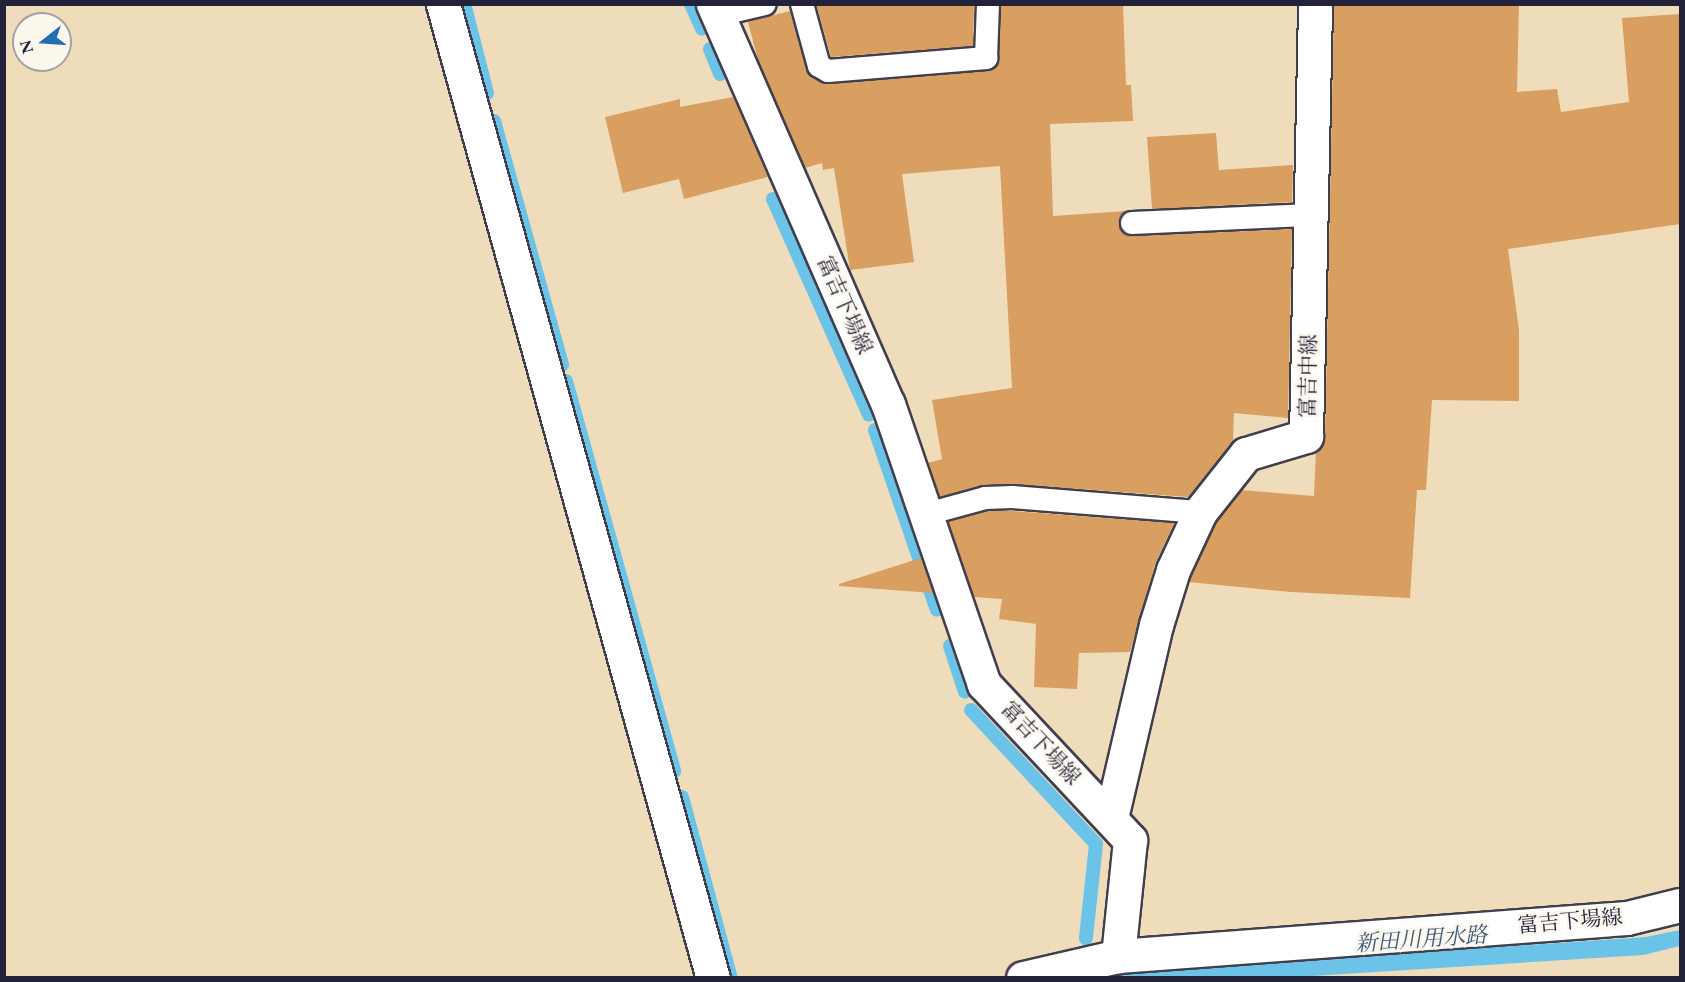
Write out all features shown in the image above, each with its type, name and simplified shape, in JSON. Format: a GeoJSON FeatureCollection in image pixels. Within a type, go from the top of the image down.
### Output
{"type":"FeatureCollection","features":[{"type":"Feature","properties":{"kind":"street"},"geometry":{"type":"LineString","coordinates":[[443,4],[713,978]]}},
{"type":"Feature","properties":{"kind":"street","name":"富吉中線"},"geometry":{"type":"LineString","coordinates":[[1111,818],[1156,625],[1173,570],[1200,512],[1246,454],[1306,436],[1315,4]]}},
{"type":"Feature","properties":{"kind":"street","name":"富吉下場線"},"geometry":{"type":"LineString","coordinates":[[715,10],[888,404],[984,684],[1130,840],[1118,956],[1627,918],[1680,906]]}},
{"type":"Feature","properties":{"kind":"street"},"geometry":{"type":"LineString","coordinates":[[1023,978],[1118,956]]}},
{"type":"Feature","properties":{"kind":"lane"},"geometry":{"type":"LineString","coordinates":[[715,10],[765,4]]}},
{"type":"Feature","properties":{"kind":"lane"},"geometry":{"type":"LineString","coordinates":[[802,4],[819,66],[828,71],[861,66],[986,57],[988,4]]}},
{"type":"Feature","properties":{"kind":"lane"},"geometry":{"type":"LineString","coordinates":[[1132,223],[1311,215]]}},
{"type":"Feature","properties":{"kind":"lane"},"geometry":{"type":"LineString","coordinates":[[927,514],[986,498],[1012,497],[1200,512]]}},
{"type":"Feature","properties":{"kind":"water"},"geometry":{"type":"Polygon","coordinates":[[[1680,930],[1680,946],[1643,955],[1296,977],[1088,978],[1106,973],[1646,937],[1680,930]]]}},
{"type":"Feature","properties":{"kind":"building"},"geometry":{"type":"Polygon","coordinates":[[[816,4],[974,4],[973,46],[831,57],[816,4]]]}},
{"type":"Feature","properties":{"kind":"building"},"geometry":{"type":"Polygon","coordinates":[[[1001,4],[1123,4],[1126,85],[1131,85],[1133,121],[1050,124],[1053,216],[1126,211],[1120,216],[1119,224],[1125,235],[1133,236],[1292,229],[1288,418],[1234,413],[1233,441],[1188,497],[1012,484],[981,485],[940,497],[928,463],[942,459],[932,400],[1012,388],[1000,166],[902,174],[914,262],[850,270],[834,168],[823,170],[822,163],[805,168],[758,60],[748,22],[790,11],[808,74],[829,84],[993,70],[999,58],[1001,4]]]}},
{"type":"Feature","properties":{"kind":"building"},"geometry":{"type":"Polygon","coordinates":[[[1334,4],[1519,4],[1517,92],[1557,89],[1561,112],[1629,102],[1622,18],[1680,14],[1680,224],[1508,249],[1519,330],[1519,401],[1432,400],[1426,490],[1417,490],[1410,598],[1291,592],[1189,582],[1216,522],[1241,490],[1314,496],[1316,451],[1321,447],[1325,436],[1334,4]]]}},
{"type":"Feature","properties":{"kind":"building"},"geometry":{"type":"Polygon","coordinates":[[[733,97],[768,177],[684,199],[679,179],[623,193],[605,117],[680,99],[680,107],[733,97]]]}},
{"type":"Feature","properties":{"kind":"building"},"geometry":{"type":"Polygon","coordinates":[[[1216,133],[1219,170],[1293,165],[1292,202],[1152,209],[1147,137],[1216,133]]]}},
{"type":"Feature","properties":{"kind":"building"},"geometry":{"type":"Polygon","coordinates":[[[987,511],[1174,523],[1155,564],[1130,652],[1079,653],[1077,689],[1034,687],[1036,624],[999,619],[1002,599],[974,597],[948,522],[987,511]]]}},
{"type":"Feature","properties":{"kind":"building"},"geometry":{"type":"Polygon","coordinates":[[[921,558],[933,593],[839,586],[839,584],[921,558]]]}},
{"type":"Feature","properties":{"kind":"waterway"},"geometry":{"type":"LineString","coordinates":[[691,4],[702,29]]}},
{"type":"Feature","properties":{"kind":"waterway"},"geometry":{"type":"LineString","coordinates":[[465,7],[487,93]]}},
{"type":"Feature","properties":{"kind":"waterway"},"geometry":{"type":"LineString","coordinates":[[710,49],[720,74]]}},
{"type":"Feature","properties":{"kind":"waterway"},"geometry":{"type":"LineString","coordinates":[[494,121],[562,365]]}},
{"type":"Feature","properties":{"kind":"waterway"},"geometry":{"type":"LineString","coordinates":[[773,199],[869,415]]}},
{"type":"Feature","properties":{"kind":"waterway"},"geometry":{"type":"LineString","coordinates":[[566,381],[674,771]]}},
{"type":"Feature","properties":{"kind":"waterway"},"geometry":{"type":"LineString","coordinates":[[875,430],[937,610]]}},
{"type":"Feature","properties":{"kind":"waterway"},"geometry":{"type":"LineString","coordinates":[[950,646],[965,692]]}},
{"type":"Feature","properties":{"kind":"waterway"},"geometry":{"type":"LineString","coordinates":[[971,710],[1096,844],[1086,938]]}},
{"type":"Feature","properties":{"kind":"waterway"},"geometry":{"type":"LineString","coordinates":[[682,797],[731,978]]}},
{"type":"Feature","properties":{"kind":"water label","name":"新田川用水路"},"geometry":{"type":"Point","coordinates":[1421,939]}}]}
